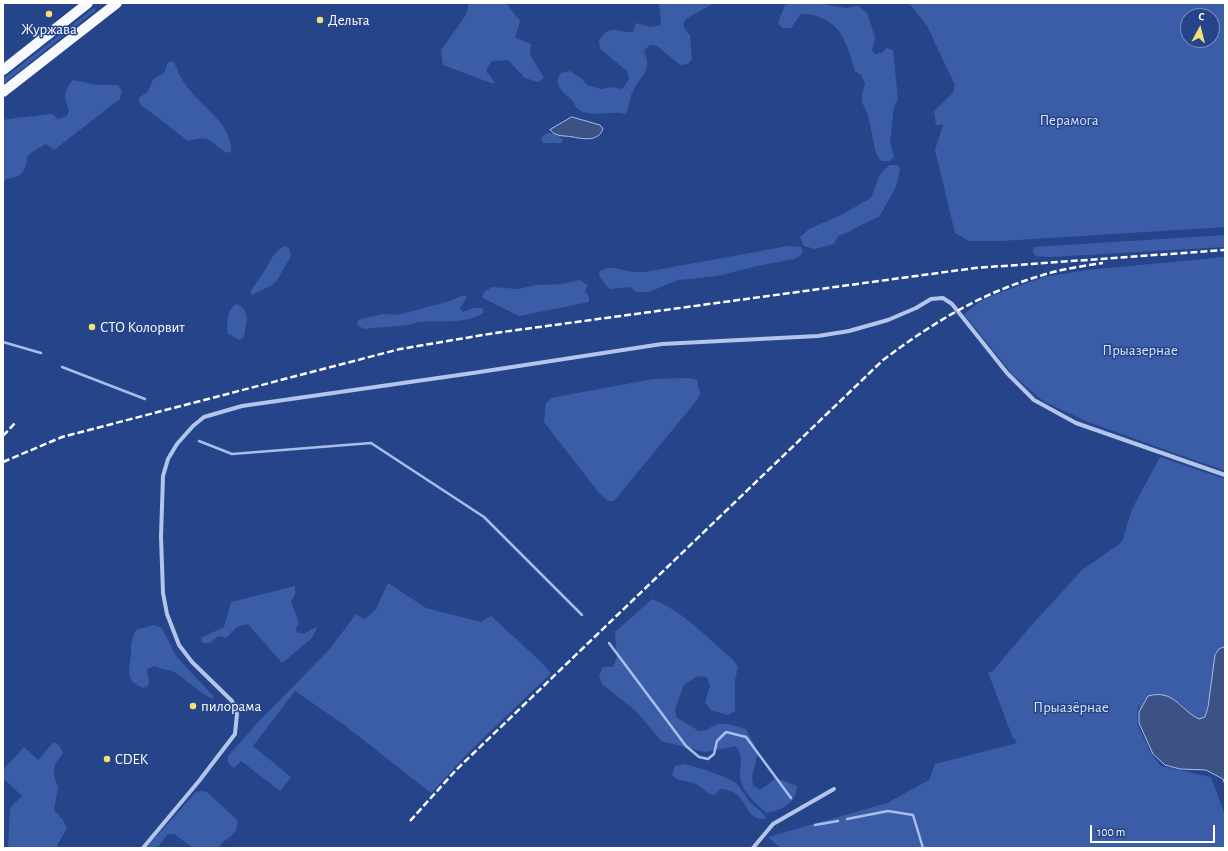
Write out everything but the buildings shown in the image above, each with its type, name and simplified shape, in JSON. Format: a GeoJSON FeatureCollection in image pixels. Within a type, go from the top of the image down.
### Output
{"type":"FeatureCollection","features":[{"type":"Feature","properties":{"kind":"main road"},"geometry":{"type":"LineString","coordinates":[[3,70],[88,3]]}},
{"type":"Feature","properties":{"kind":"main road"},"geometry":{"type":"LineString","coordinates":[[3,92],[117,3]]}},
{"type":"Feature","properties":{"kind":"street"},"geometry":{"type":"LineString","coordinates":[[143,848],[199,781],[234,734],[237,714],[232,701],[192,662],[180,645],[167,614],[163,593],[161,537],[164,476],[168,459],[177,444],[193,426],[204,417],[242,406],[473,374],[662,344],[818,336],[849,331],[888,320],[916,308],[931,299],[943,298],[952,304],[971,330],[1007,373],[1034,400],[1076,423],[1225,475]]}},
{"type":"Feature","properties":{"kind":"street"},"geometry":{"type":"LineString","coordinates":[[753,848],[773,824],[834,790]]}},
{"type":"Feature","properties":{"kind":"green space"},"geometry":{"type":"Polygon","coordinates":[[[469,3],[506,3],[520,21],[515,38],[531,44],[530,55],[544,78],[538,82],[525,78],[508,60],[492,61],[486,70],[495,83],[491,83],[443,65],[441,50],[466,15],[469,3]]]}},
{"type":"Feature","properties":{"kind":"green space"},"geometry":{"type":"Polygon","coordinates":[[[659,3],[714,3],[686,19],[683,24],[685,30],[690,35],[692,59],[688,64],[680,65],[657,46],[650,45],[644,50],[647,65],[646,70],[632,93],[626,114],[596,114],[584,112],[578,109],[573,101],[559,87],[557,81],[561,73],[570,71],[581,78],[587,85],[601,89],[612,87],[622,89],[629,79],[627,71],[600,49],[599,40],[603,35],[611,30],[633,32],[636,23],[650,27],[661,25],[659,3]]]}},
{"type":"Feature","properties":{"kind":"green space"},"geometry":{"type":"Polygon","coordinates":[[[786,3],[825,3],[827,5],[846,8],[858,6],[867,13],[875,37],[872,51],[875,54],[882,53],[886,48],[893,50],[898,99],[894,107],[890,142],[894,157],[890,161],[881,161],[876,153],[868,116],[862,102],[862,94],[865,84],[861,75],[855,71],[847,45],[839,31],[826,20],[817,16],[805,14],[801,14],[791,28],[782,28],[778,22],[786,3]]]}},
{"type":"Feature","properties":{"kind":"green space","name":"Перамога"},"geometry":{"type":"Polygon","coordinates":[[[909,3],[1225,3],[1225,227],[1001,241],[969,241],[955,233],[935,150],[943,125],[936,125],[934,111],[953,93],[955,85],[927,26],[909,3]]]}},
{"type":"Feature","properties":{"kind":"green space"},"geometry":{"type":"Polygon","coordinates":[[[94,8],[96,10],[3,84],[3,79],[94,8]]]}},
{"type":"Feature","properties":{"kind":"green space"},"geometry":{"type":"Polygon","coordinates":[[[168,62],[174,62],[180,76],[187,86],[222,125],[230,141],[231,151],[227,153],[209,140],[202,138],[188,141],[140,104],[138,98],[148,92],[153,79],[164,73],[168,62]]]}},
{"type":"Feature","properties":{"kind":"green space"},"geometry":{"type":"Polygon","coordinates":[[[73,80],[98,85],[118,85],[122,91],[120,99],[54,150],[46,144],[32,152],[27,157],[26,166],[22,173],[15,177],[6,179],[3,183],[3,121],[7,119],[52,114],[58,119],[67,116],[69,110],[65,94],[73,80]]]}},
{"type":"Feature","properties":{"kind":"green space"},"geometry":{"type":"Polygon","coordinates":[[[549,133],[556,134],[563,140],[562,143],[543,143],[541,140],[543,136],[549,133]]]}},
{"type":"Feature","properties":{"kind":"green space"},"geometry":{"type":"Polygon","coordinates":[[[889,165],[898,165],[900,170],[896,187],[879,217],[838,236],[834,244],[815,249],[804,246],[800,237],[809,229],[841,215],[871,198],[880,174],[889,165]]]}},
{"type":"Feature","properties":{"kind":"green space"},"geometry":{"type":"Polygon","coordinates":[[[1225,235],[1225,247],[1049,257],[1036,256],[1033,253],[1034,247],[1225,235]]]}},
{"type":"Feature","properties":{"kind":"green space"},"geometry":{"type":"Polygon","coordinates":[[[285,246],[289,248],[291,256],[278,279],[272,285],[252,295],[250,292],[272,258],[277,251],[285,246]]]}},
{"type":"Feature","properties":{"kind":"green space"},"geometry":{"type":"Polygon","coordinates":[[[788,246],[801,247],[801,255],[794,259],[757,266],[718,276],[678,280],[649,292],[636,292],[631,287],[611,289],[606,286],[599,275],[600,271],[608,268],[632,272],[645,272],[788,246]]]}},
{"type":"Feature","properties":{"kind":"green space","name":"Прыазернае"},"geometry":{"type":"Polygon","coordinates":[[[1225,257],[1225,471],[1088,422],[1043,401],[1012,374],[964,314],[985,298],[1044,277],[1087,270],[1225,257]]]}},
{"type":"Feature","properties":{"kind":"green space"},"geometry":{"type":"Polygon","coordinates":[[[579,280],[588,285],[585,291],[589,297],[589,302],[519,316],[483,298],[483,293],[492,287],[518,289],[536,285],[562,284],[579,280]]]}},
{"type":"Feature","properties":{"kind":"green space"},"geometry":{"type":"Polygon","coordinates":[[[464,295],[467,297],[460,308],[462,312],[474,308],[482,308],[484,312],[470,319],[453,321],[418,322],[408,325],[364,329],[357,325],[358,320],[382,314],[398,315],[450,301],[464,295]]]}},
{"type":"Feature","properties":{"kind":"green space"},"geometry":{"type":"Polygon","coordinates":[[[237,304],[244,309],[247,317],[244,337],[240,340],[228,334],[227,330],[229,313],[237,304]]]}},
{"type":"Feature","properties":{"kind":"green space"},"geometry":{"type":"Polygon","coordinates":[[[688,378],[697,380],[700,394],[697,400],[614,501],[608,501],[599,493],[544,422],[546,403],[551,398],[653,379],[688,378]]]}},
{"type":"Feature","properties":{"kind":"green space","name":"Прыазёрнае"},"geometry":{"type":"Polygon","coordinates":[[[1160,457],[1225,479],[1225,647],[1219,649],[1205,717],[1199,719],[1191,715],[1180,703],[1148,696],[1139,712],[1140,704],[1138,706],[1137,724],[1152,755],[1161,766],[1211,777],[1225,815],[1225,848],[780,848],[768,837],[887,803],[929,780],[935,764],[1017,743],[1012,736],[988,672],[992,672],[1029,628],[1082,570],[1122,542],[1132,509],[1160,457]]]}},
{"type":"Feature","properties":{"kind":"green space"},"geometry":{"type":"Polygon","coordinates":[[[388,583],[426,608],[481,622],[491,616],[551,673],[470,751],[431,793],[343,724],[295,691],[253,746],[291,777],[280,791],[241,761],[234,768],[228,763],[228,756],[261,719],[328,651],[356,614],[365,619],[376,609],[388,583]]]}},
{"type":"Feature","properties":{"kind":"green space"},"geometry":{"type":"Polygon","coordinates":[[[295,586],[295,595],[291,601],[299,623],[296,628],[296,632],[304,634],[318,626],[311,639],[282,663],[248,624],[237,627],[226,638],[218,636],[210,643],[202,643],[201,638],[224,627],[231,602],[295,586]]]}},
{"type":"Feature","properties":{"kind":"green space"},"geometry":{"type":"Polygon","coordinates":[[[652,599],[674,610],[685,618],[733,660],[738,667],[735,680],[735,711],[727,715],[711,710],[705,702],[710,686],[707,677],[698,676],[684,685],[675,709],[677,718],[699,731],[707,730],[721,724],[746,729],[758,752],[752,777],[753,785],[760,790],[776,778],[797,786],[794,797],[788,805],[767,813],[752,799],[741,782],[741,761],[739,751],[736,746],[705,752],[661,741],[637,712],[602,684],[599,676],[603,667],[613,667],[617,657],[615,632],[652,599]]]}},
{"type":"Feature","properties":{"kind":"green space"},"geometry":{"type":"Polygon","coordinates":[[[153,625],[162,628],[176,656],[213,696],[213,699],[209,698],[176,673],[155,666],[147,669],[149,682],[148,686],[144,688],[134,683],[131,679],[129,671],[133,637],[136,630],[153,625]]]}},
{"type":"Feature","properties":{"kind":"green space"},"geometry":{"type":"Polygon","coordinates":[[[54,742],[59,745],[63,753],[55,764],[54,775],[58,788],[54,810],[63,820],[67,829],[57,845],[59,848],[8,848],[10,808],[22,796],[3,778],[3,770],[24,747],[38,760],[54,742]]]}},
{"type":"Feature","properties":{"kind":"green space"},"geometry":{"type":"Polygon","coordinates":[[[683,764],[711,772],[733,781],[738,785],[749,801],[766,818],[756,818],[752,815],[740,797],[729,790],[721,789],[714,795],[706,792],[694,783],[679,780],[674,777],[672,775],[675,766],[683,764]]]}},
{"type":"Feature","properties":{"kind":"green space"},"geometry":{"type":"Polygon","coordinates":[[[196,792],[207,792],[237,820],[234,833],[218,848],[193,848],[174,834],[168,834],[157,848],[146,848],[196,792]]]}},
{"type":"Feature","properties":{"kind":"shaded area"},"geometry":{"type":"Polygon","coordinates":[[[572,117],[600,125],[603,129],[598,136],[590,139],[558,135],[550,130],[572,117]]]}},
{"type":"Feature","properties":{"kind":"shaded area"},"geometry":{"type":"Polygon","coordinates":[[[1225,647],[1225,785],[1223,779],[1206,770],[1180,769],[1165,765],[1153,754],[1139,723],[1139,712],[1148,696],[1164,695],[1176,701],[1199,719],[1205,717],[1208,707],[1215,655],[1219,649],[1225,647]]]}},
{"type":"Feature","properties":{"kind":"waterway"},"geometry":{"type":"LineString","coordinates":[[3,342],[41,353]]}},
{"type":"Feature","properties":{"kind":"waterway"},"geometry":{"type":"LineString","coordinates":[[62,367],[145,399]]}},
{"type":"Feature","properties":{"kind":"waterway"},"geometry":{"type":"LineString","coordinates":[[199,441],[232,454],[371,443],[484,517],[582,615]]}},
{"type":"Feature","properties":{"kind":"waterway"},"geometry":{"type":"LineString","coordinates":[[609,643],[686,746],[699,757],[708,759],[714,754],[717,741],[726,732],[746,737],[791,798]]}},
{"type":"Feature","properties":{"kind":"waterway"},"geometry":{"type":"LineString","coordinates":[[847,819],[888,811],[913,815],[923,848]]}},
{"type":"Feature","properties":{"kind":"waterway"},"geometry":{"type":"LineString","coordinates":[[815,825],[838,821]]}},
{"type":"Feature","properties":{"kind":"railway"},"geometry":{"type":"LineString","coordinates":[[3,462],[62,437],[400,349],[495,333],[975,268],[1225,250]]}},
{"type":"Feature","properties":{"kind":"railway"},"geometry":{"type":"LineString","coordinates":[[410,821],[456,770],[883,360],[940,321],[999,291],[1020,282],[1050,273],[1103,263]]}},
{"type":"Feature","properties":{"kind":"railway"},"geometry":{"type":"LineString","coordinates":[[3,436],[15,423]]}},
{"type":"Feature","properties":{"kind":"place","name":"Журжава"},"geometry":{"type":"Point","coordinates":[49,14]}},
{"type":"Feature","properties":{"kind":"place","name":"Дельта"},"geometry":{"type":"Point","coordinates":[320,20]}},
{"type":"Feature","properties":{"kind":"place","name":"СТО Колорвит"},"geometry":{"type":"Point","coordinates":[92,327]}},
{"type":"Feature","properties":{"kind":"place","name":"пилорама"},"geometry":{"type":"Point","coordinates":[193,706]}},
{"type":"Feature","properties":{"kind":"place","name":"CDEK"},"geometry":{"type":"Point","coordinates":[107,759]}}]}
